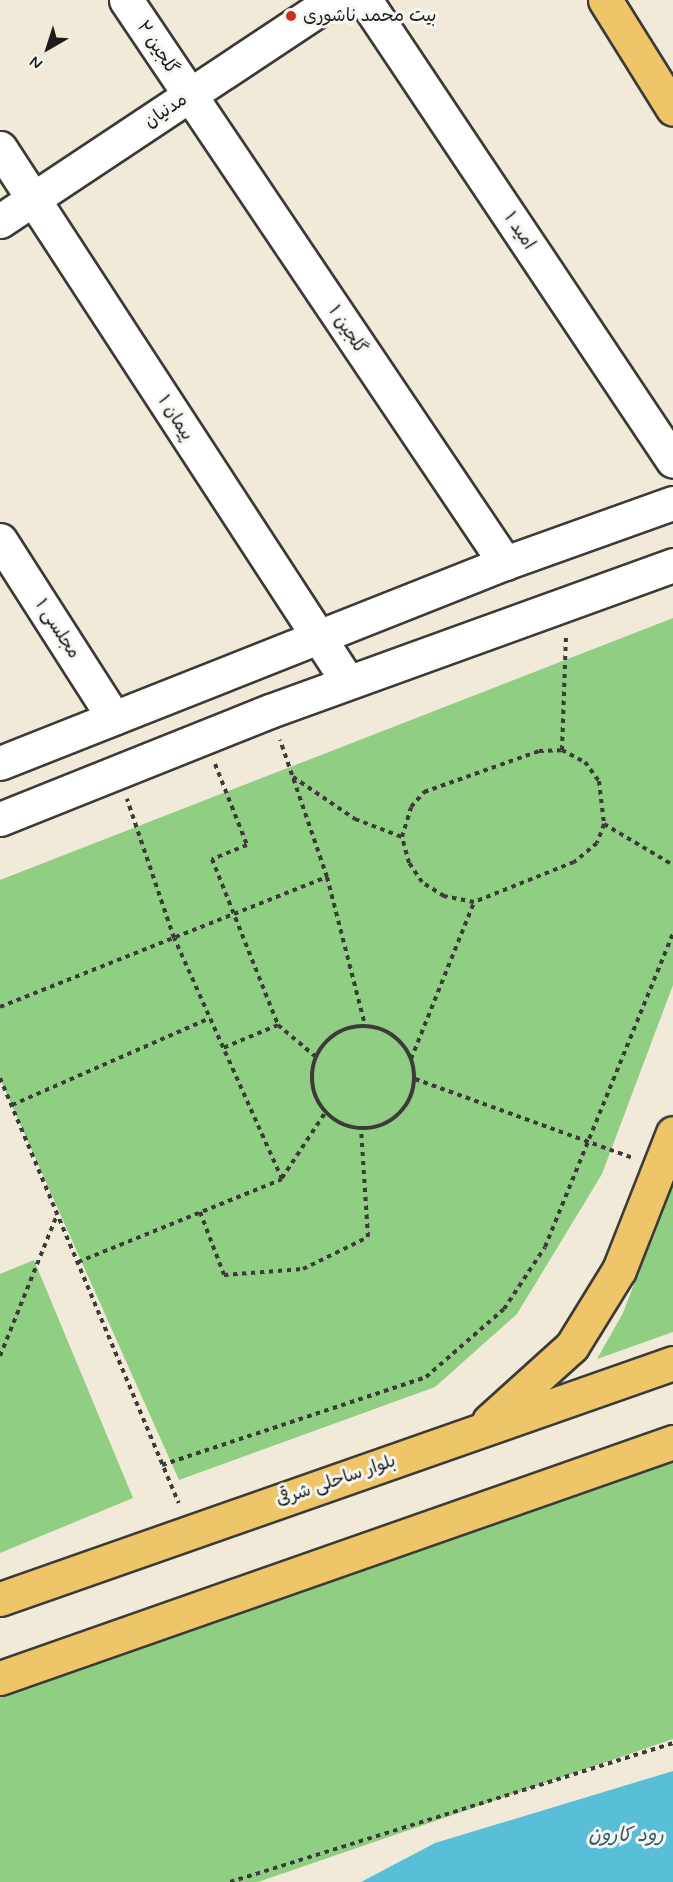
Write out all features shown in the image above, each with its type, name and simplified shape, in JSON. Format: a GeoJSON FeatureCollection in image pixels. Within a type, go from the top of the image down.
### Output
{"type":"FeatureCollection","features":[{"type":"Feature","properties":{"kind":"main road"},"geometry":{"type":"LineString","coordinates":[[605,0],[660,73],[673,109]]}},
{"type":"Feature","properties":{"kind":"main road"},"geometry":{"type":"LineString","coordinates":[[477,1431],[572,1346],[619,1270],[673,1133]]}},
{"type":"Feature","properties":{"kind":"main road","name":"بلوار ساحلی شرقی"},"geometry":{"type":"LineString","coordinates":[[0,1599],[673,1363]]}},
{"type":"Feature","properties":{"kind":"main road"},"geometry":{"type":"LineString","coordinates":[[0,1678],[673,1442]]}},
{"type":"Feature","properties":{"kind":"street","name":"گلجین ۲"},"geometry":{"type":"LineString","coordinates":[[126,0],[188,96]]}},
{"type":"Feature","properties":{"kind":"street","name":"مدنیان"},"geometry":{"type":"LineString","coordinates":[[0,221],[333,0]]}},
{"type":"Feature","properties":{"kind":"street","name":"امید ۱"},"geometry":{"type":"LineString","coordinates":[[364,0],[673,461]]}},
{"type":"Feature","properties":{"kind":"street","name":"گلجین ۱"},"geometry":{"type":"LineString","coordinates":[[188,96],[505,563]]}},
{"type":"Feature","properties":{"kind":"street","name":"پیمان ۱"},"geometry":{"type":"LineString","coordinates":[[0,148],[348,682]]}},
{"type":"Feature","properties":{"kind":"street"},"geometry":{"type":"LineString","coordinates":[[0,763],[316,636],[505,563],[673,503]]}},
{"type":"Feature","properties":{"kind":"street","name":"مجلسی ۱"},"geometry":{"type":"LineString","coordinates":[[0,540],[114,718]]}},
{"type":"Feature","properties":{"kind":"street"},"geometry":{"type":"LineString","coordinates":[[0,819],[270,711],[673,565]]}},
{"type":"Feature","properties":{"kind":"path"},"geometry":{"type":"LineString","coordinates":[[562,750],[567,603]]}},
{"type":"Feature","properties":{"kind":"path"},"geometry":{"type":"LineString","coordinates":[[270,711],[327,877],[365,1025]]}},
{"type":"Feature","properties":{"kind":"path"},"geometry":{"type":"LineString","coordinates":[[204,736],[247,845],[212,858],[278,1025],[315,1056]]}},
{"type":"Feature","properties":{"kind":"path"},"geometry":{"type":"LineString","coordinates":[[562,750],[585,762],[599,781],[604,824],[597,843],[574,862],[474,902],[444,896],[422,882],[409,863],[402,837],[411,807],[424,792],[539,751],[562,750]]}},
{"type":"Feature","properties":{"kind":"path"},"geometry":{"type":"LineString","coordinates":[[118,770],[174,938],[282,1179]]}},
{"type":"Feature","properties":{"kind":"path"},"geometry":{"type":"LineString","coordinates":[[293,777],[333,807],[402,837]]}},
{"type":"Feature","properties":{"kind":"path"},"geometry":{"type":"LineString","coordinates":[[604,824],[673,865]]}},
{"type":"Feature","properties":{"kind":"path"},"geometry":{"type":"LineString","coordinates":[[0,1007],[327,877]]}},
{"type":"Feature","properties":{"kind":"path"},"geometry":{"type":"LineString","coordinates":[[411,1059],[474,902]]}},
{"type":"Feature","properties":{"kind":"path"},"geometry":{"type":"LineString","coordinates":[[162,1465],[426,1377],[504,1309],[545,1247],[590,1142],[673,934]]}},
{"type":"Feature","properties":{"kind":"path"},"geometry":{"type":"LineString","coordinates":[[12,1105],[210,1018]]}},
{"type":"Feature","properties":{"kind":"path"},"geometry":{"type":"LineString","coordinates":[[223,1048],[278,1025]]}},
{"type":"Feature","properties":{"kind":"path"},"geometry":{"type":"LineString","coordinates":[[365,1025],[401,1042],[411,1059],[415,1079],[398,1115],[361,1129],[324,1113],[311,1075],[315,1056],[336,1034],[365,1025]]}},
{"type":"Feature","properties":{"kind":"path"},"geometry":{"type":"LineString","coordinates":[[0,1078],[192,1532]]}},
{"type":"Feature","properties":{"kind":"path"},"geometry":{"type":"LineString","coordinates":[[415,1079],[660,1167]]}},
{"type":"Feature","properties":{"kind":"path"},"geometry":{"type":"LineString","coordinates":[[78,1262],[282,1179],[324,1113]]}},
{"type":"Feature","properties":{"kind":"path"},"geometry":{"type":"LineString","coordinates":[[201,1212],[224,1275],[303,1269],[368,1237],[361,1129]]}},
{"type":"Feature","properties":{"kind":"path"},"geometry":{"type":"LineString","coordinates":[[0,1356],[57,1214]]}},
{"type":"Feature","properties":{"kind":"path"},"geometry":{"type":"LineString","coordinates":[[230,1882],[673,1743]]}},
{"type":"Feature","properties":{"kind":"green space"},"geometry":{"type":"Polygon","coordinates":[[[673,618],[673,985],[602,1174],[517,1314],[435,1387],[179,1480],[0,1079],[0,880],[673,618]]]}},
{"type":"Feature","properties":{"kind":"green space"},"geometry":{"type":"Polygon","coordinates":[[[673,1182],[673,1332],[597,1359],[623,1313],[673,1182]]]}},
{"type":"Feature","properties":{"kind":"green space"},"geometry":{"type":"Polygon","coordinates":[[[34,1260],[133,1498],[0,1553],[0,1274],[34,1260]]]}},
{"type":"Feature","properties":{"kind":"green space"},"geometry":{"type":"Polygon","coordinates":[[[673,1441],[673,1739],[258,1882],[0,1882],[0,1676],[673,1441]]]}},
{"type":"Feature","properties":{"kind":"water","name":"رود کارون"},"geometry":{"type":"Polygon","coordinates":[[[673,1771],[673,1882],[361,1882],[435,1843],[673,1771]]]}},
{"type":"Feature","properties":{"kind":"place","name":"بیت محمد ناشوری"},"geometry":{"type":"Point","coordinates":[291,16]}}]}
